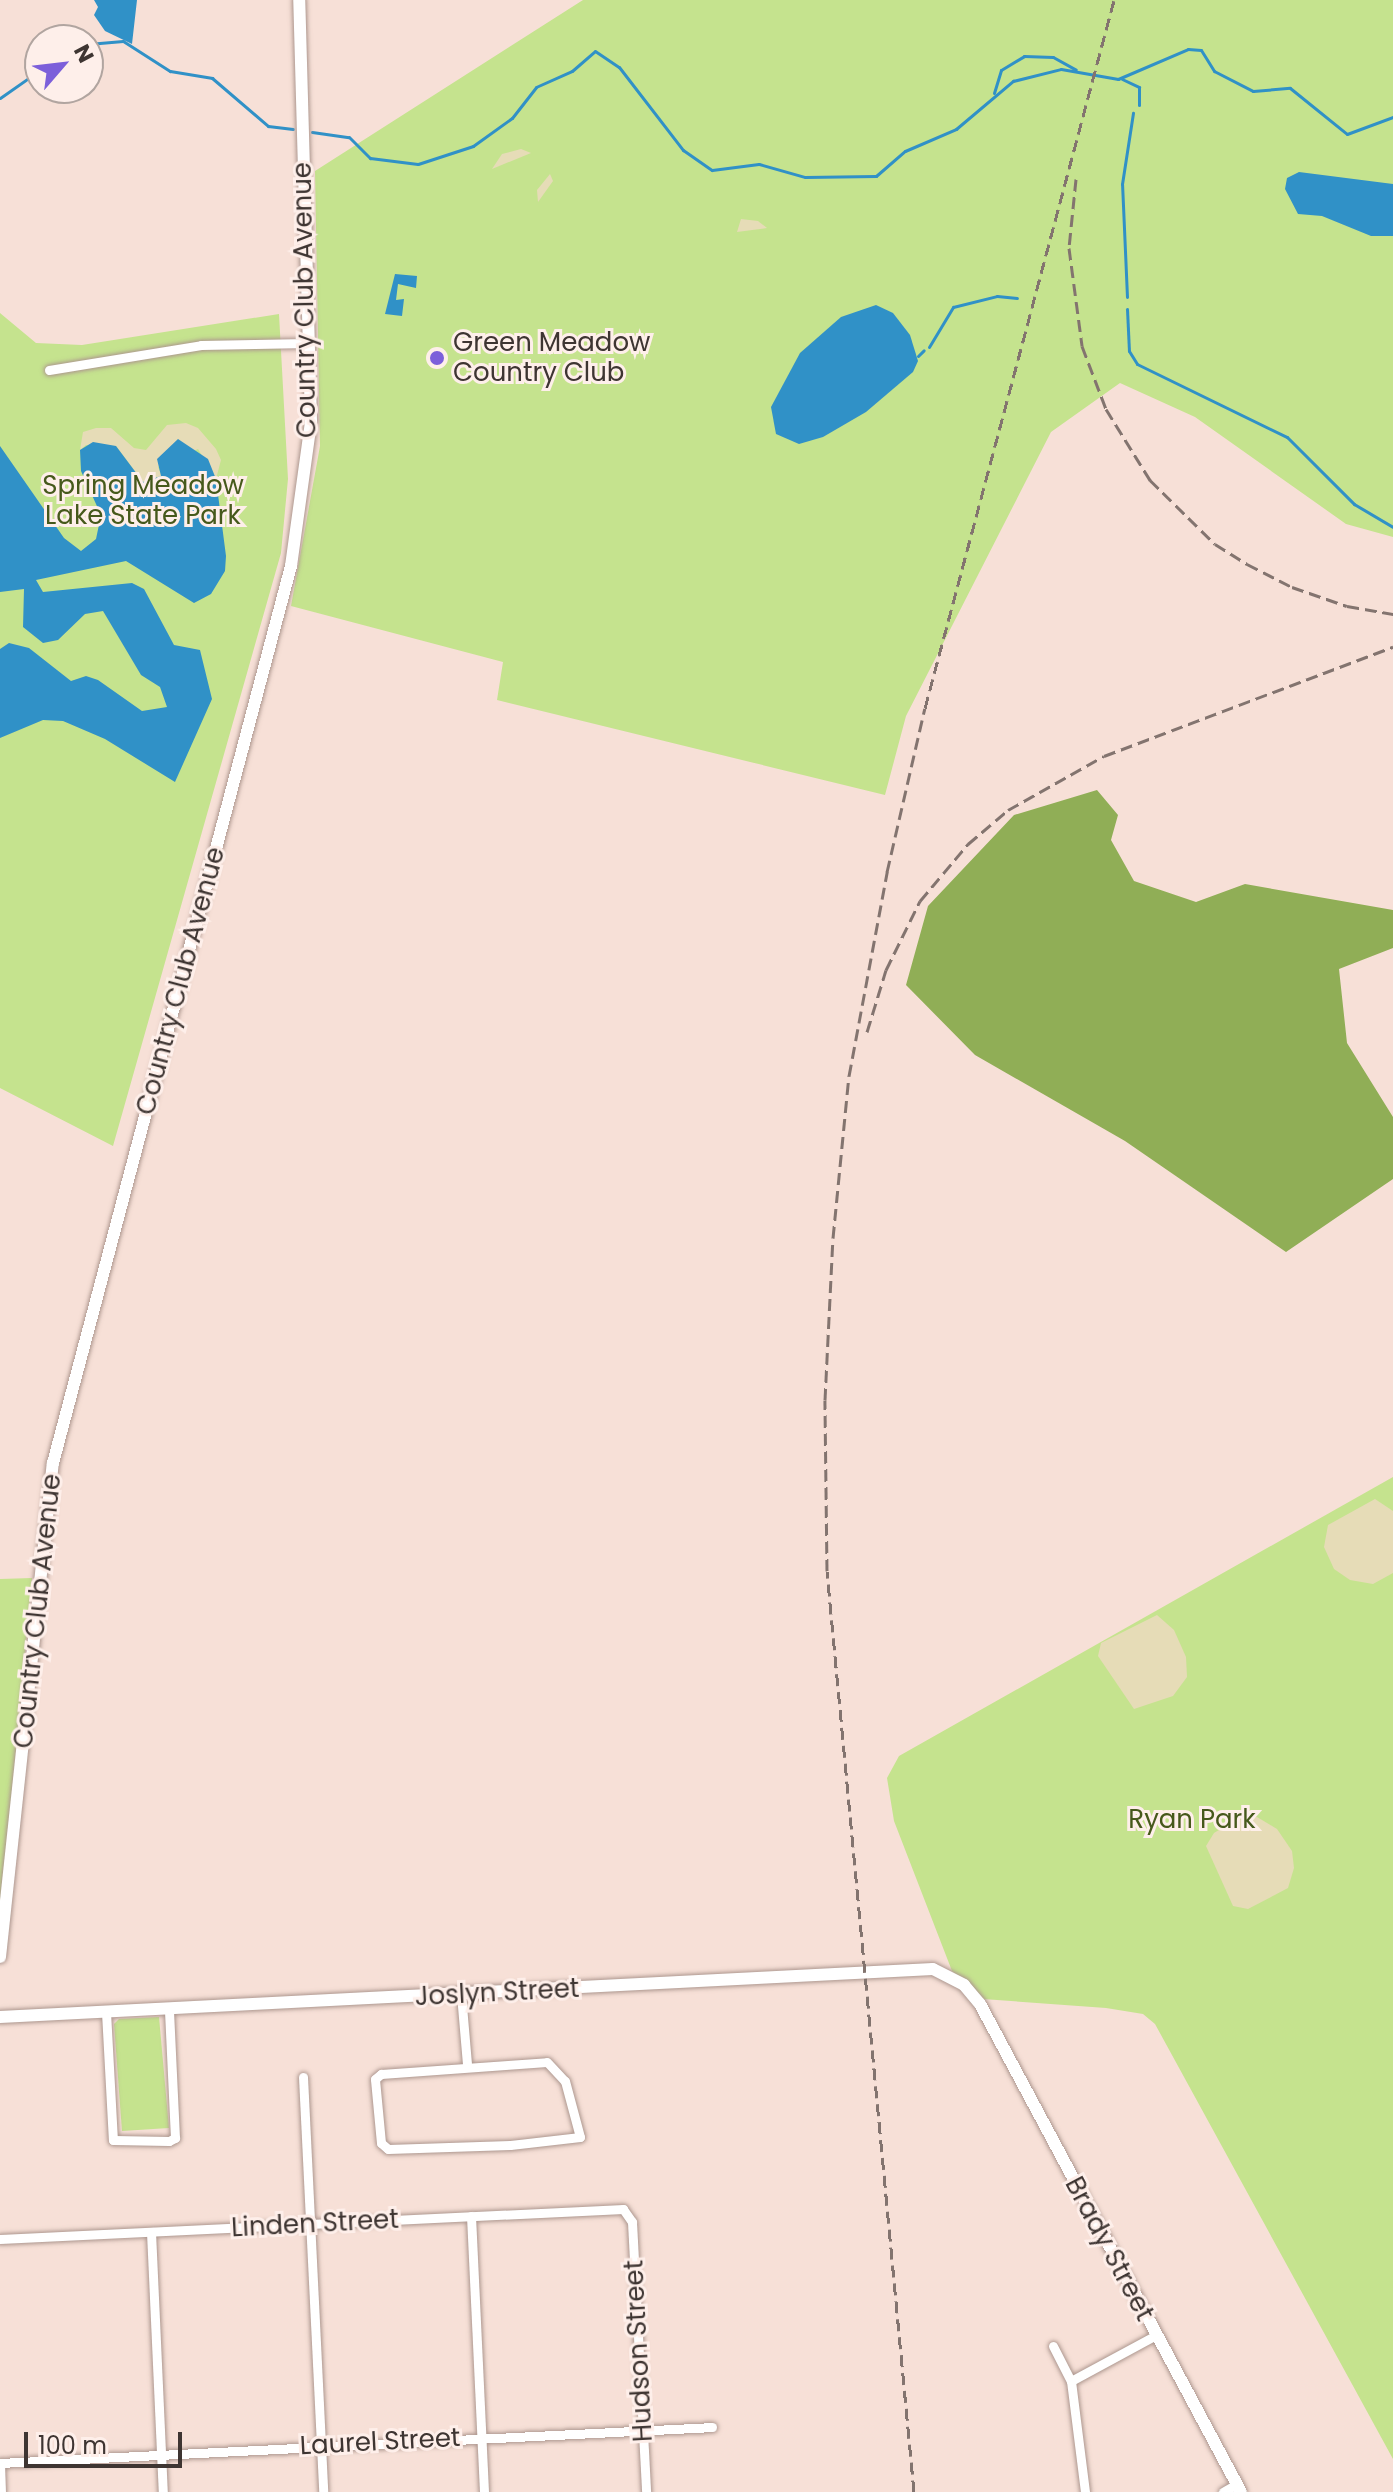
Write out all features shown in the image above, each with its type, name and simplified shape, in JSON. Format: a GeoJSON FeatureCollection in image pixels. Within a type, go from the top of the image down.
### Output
{"type":"FeatureCollection","features":[{"type":"Feature","properties":{"kind":"street","name":"Country Club Avenue"},"geometry":{"type":"LineString","coordinates":[[0,1957],[53,1463],[291,566],[311,421],[299,0]]}},
{"type":"Feature","properties":{"kind":"street"},"geometry":{"type":"LineString","coordinates":[[49,370],[201,345],[308,343]]}},
{"type":"Feature","properties":{"kind":"street","name":"Joslyn Street"},"geometry":{"type":"LineString","coordinates":[[0,2017],[933,1969],[964,1985],[980,2004]]}},
{"type":"Feature","properties":{"kind":"street"},"geometry":{"type":"LineString","coordinates":[[461,1994],[467,2064]]}},
{"type":"Feature","properties":{"kind":"street","name":"Brady Street"},"geometry":{"type":"LineString","coordinates":[[980,2004],[1239,2488]]}},
{"type":"Feature","properties":{"kind":"street"},"geometry":{"type":"LineString","coordinates":[[106,2012],[113,2140],[157,2141],[175,2138],[169,2009]]}},
{"type":"Feature","properties":{"kind":"street"},"geometry":{"type":"LineString","coordinates":[[547,2062],[565,2081],[581,2132],[562,2142],[388,2149],[377,2132],[375,2079],[381,2074],[467,2064],[474,2068],[547,2062]]}},
{"type":"Feature","properties":{"kind":"street"},"geometry":{"type":"LineString","coordinates":[[303,2077],[323,2492]]}},
{"type":"Feature","properties":{"kind":"street","name":"Linden Street"},"geometry":{"type":"LineString","coordinates":[[0,2239],[617,2207],[628,2211]]}},
{"type":"Feature","properties":{"kind":"street","name":"Hudson Street"},"geometry":{"type":"LineString","coordinates":[[628,2211],[646,2492]]}},
{"type":"Feature","properties":{"kind":"street"},"geometry":{"type":"LineString","coordinates":[[471,2216],[484,2492]]}},
{"type":"Feature","properties":{"kind":"street"},"geometry":{"type":"LineString","coordinates":[[151,2232],[163,2492]]}},
{"type":"Feature","properties":{"kind":"street"},"geometry":{"type":"LineString","coordinates":[[1071,2381],[1156,2335]]}},
{"type":"Feature","properties":{"kind":"street"},"geometry":{"type":"LineString","coordinates":[[1053,2346],[1071,2381],[1085,2492]]}},
{"type":"Feature","properties":{"kind":"street","name":"Laurel Street"},"geometry":{"type":"LineString","coordinates":[[0,2464],[712,2427]]}},
{"type":"Feature","properties":{"kind":"street"},"geometry":{"type":"LineString","coordinates":[[0,2464],[1,2492]]}},
{"type":"Feature","properties":{"kind":"street"},"geometry":{"type":"LineString","coordinates":[[1223,2492],[1239,2488]]}},
{"type":"Feature","properties":{"kind":"green space","name":"Green Meadow Country Club"},"geometry":{"type":"Polygon","coordinates":[[[583,0],[1393,0],[1393,537],[1346,524],[1195,417],[1120,383],[1051,432],[906,716],[885,795],[497,700],[503,662],[291,606],[320,446],[315,171],[583,0]]]}},
{"type":"Feature","properties":{"kind":"green space","name":"Spring Meadow Lake State Park"},"geometry":{"type":"Polygon","coordinates":[[[0,313],[36,343],[82,345],[279,314],[288,479],[281,553],[113,1146],[0,1088],[0,313]]]}},
{"type":"Feature","properties":{"kind":"green space"},"geometry":{"type":"Polygon","coordinates":[[[1097,790],[1118,815],[1111,840],[1134,881],[1196,902],[1245,884],[1393,910],[1393,948],[1339,969],[1347,1043],[1393,1117],[1393,1179],[1286,1252],[1125,1141],[975,1055],[906,985],[928,906],[1014,815],[1097,790]]]}},
{"type":"Feature","properties":{"kind":"green space","name":"Ryan Park"},"geometry":{"type":"Polygon","coordinates":[[[1393,1477],[1393,2459],[1155,2024],[1143,2014],[1106,2008],[983,1999],[952,1971],[894,1821],[887,1778],[899,1756],[1393,1477]]]}},
{"type":"Feature","properties":{"kind":"green space"},"geometry":{"type":"Polygon","coordinates":[[[32,1578],[0,1919],[0,1579],[32,1578]]]}},
{"type":"Feature","properties":{"kind":"green space"},"geometry":{"type":"Polygon","coordinates":[[[159,2017],[169,2128],[122,2131],[114,2024],[119,2019],[159,2017]]]}},
{"type":"Feature","properties":{"kind":"sand"},"geometry":{"type":"Polygon","coordinates":[[[521,149],[531,153],[492,169],[502,154],[521,149]]]}},
{"type":"Feature","properties":{"kind":"sand"},"geometry":{"type":"Polygon","coordinates":[[[550,174],[553,181],[538,202],[537,190],[550,174]]]}},
{"type":"Feature","properties":{"kind":"sand"},"geometry":{"type":"Polygon","coordinates":[[[741,219],[758,221],[767,228],[737,232],[741,219]]]}},
{"type":"Feature","properties":{"kind":"sand"},"geometry":{"type":"Polygon","coordinates":[[[186,423],[198,428],[216,449],[221,460],[216,479],[198,449],[158,467],[162,476],[143,482],[116,446],[86,445],[80,450],[83,432],[96,428],[111,428],[134,448],[146,450],[167,425],[186,423]]]}},
{"type":"Feature","properties":{"kind":"sand"},"geometry":{"type":"Polygon","coordinates":[[[1375,1499],[1393,1511],[1393,1573],[1373,1584],[1350,1580],[1334,1569],[1324,1547],[1328,1525],[1375,1499]]]}},
{"type":"Feature","properties":{"kind":"sand"},"geometry":{"type":"Polygon","coordinates":[[[1157,1615],[1174,1630],[1186,1657],[1187,1677],[1173,1696],[1134,1709],[1098,1656],[1101,1643],[1157,1615]]]}},
{"type":"Feature","properties":{"kind":"sand"},"geometry":{"type":"Polygon","coordinates":[[[1257,1817],[1277,1829],[1292,1851],[1294,1868],[1288,1888],[1248,1909],[1233,1906],[1206,1846],[1214,1833],[1235,1820],[1257,1817]]]}},
{"type":"Feature","properties":{"kind":"water"},"geometry":{"type":"Polygon","coordinates":[[[94,0],[137,0],[132,44],[105,31],[104,24],[100,24],[94,15],[98,7],[94,0]]]}},
{"type":"Feature","properties":{"kind":"water"},"geometry":{"type":"Polygon","coordinates":[[[1299,172],[1393,184],[1393,236],[1371,236],[1322,216],[1298,214],[1285,189],[1287,178],[1299,172]]]}},
{"type":"Feature","properties":{"kind":"water"},"geometry":{"type":"Polygon","coordinates":[[[395,274],[417,276],[416,288],[398,284],[396,300],[404,299],[402,316],[385,314],[395,274]]]}},
{"type":"Feature","properties":{"kind":"water"},"geometry":{"type":"Polygon","coordinates":[[[876,305],[893,313],[910,335],[918,361],[913,372],[866,412],[823,437],[799,444],[776,434],[771,407],[800,353],[841,317],[876,305]]]}},
{"type":"Feature","properties":{"kind":"water"},"geometry":{"type":"Polygon","coordinates":[[[178,439],[208,459],[216,479],[226,556],[225,571],[211,594],[194,603],[126,561],[36,580],[43,592],[132,583],[144,589],[174,645],[200,650],[212,699],[175,782],[105,739],[63,721],[43,720],[0,738],[0,649],[9,643],[29,648],[71,681],[86,676],[98,680],[142,711],[167,707],[160,687],[141,675],[103,611],[85,614],[58,640],[43,643],[23,627],[24,589],[0,592],[0,446],[64,538],[81,551],[96,539],[101,515],[81,471],[80,450],[93,442],[116,446],[143,482],[161,476],[157,459],[178,439]]]}},
{"type":"Feature","properties":{"kind":"waterway"},"geometry":{"type":"LineString","coordinates":[[104,43],[123,41],[170,71],[212,78],[268,126],[293,129]]}},
{"type":"Feature","properties":{"kind":"waterway"},"geometry":{"type":"LineString","coordinates":[[312,132],[349,137],[370,158],[418,164],[473,146],[512,118],[536,87],[572,71],[595,51],[619,67],[683,150],[712,170],[759,164],[805,177],[876,176],[905,151],[956,129],[1013,81],[1061,69],[1118,79],[1188,49],[1201,50],[1214,71],[1253,91],[1290,88],[1347,134],[1393,117]]}},
{"type":"Feature","properties":{"kind":"waterway"},"geometry":{"type":"LineString","coordinates":[[994,93],[1001,70],[1024,56],[1053,57],[1076,70]]}},
{"type":"Feature","properties":{"kind":"waterway"},"geometry":{"type":"LineString","coordinates":[[1122,79],[1139,87],[1139,105]]}},
{"type":"Feature","properties":{"kind":"waterway"},"geometry":{"type":"LineString","coordinates":[[0,98],[24,81]]}},
{"type":"Feature","properties":{"kind":"waterway"},"geometry":{"type":"LineString","coordinates":[[1127,297],[1122,184],[1133,113]]}},
{"type":"Feature","properties":{"kind":"waterway"},"geometry":{"type":"LineString","coordinates":[[929,347],[953,307],[997,296],[1017,298]]}},
{"type":"Feature","properties":{"kind":"waterway"},"geometry":{"type":"LineString","coordinates":[[1127,309],[1129,351],[1137,364],[1287,437],[1354,504],[1393,527]]}},
{"type":"Feature","properties":{"kind":"waterway"},"geometry":{"type":"LineString","coordinates":[[918,356],[924,350]]}},
{"type":"Feature","properties":{"kind":"railway"},"geometry":{"type":"LineString","coordinates":[[914,2492],[827,1571],[825,1400],[833,1238],[849,1076],[887,872],[925,708],[1114,0]]}},
{"type":"Feature","properties":{"kind":"railway"},"geometry":{"type":"LineString","coordinates":[[1076,179],[1069,248],[1082,346],[1106,409],[1150,480],[1215,544],[1247,564],[1292,587],[1347,606],[1393,614]]}},
{"type":"Feature","properties":{"kind":"railway"},"geometry":{"type":"LineString","coordinates":[[867,1032],[886,970],[920,901],[968,844],[1008,810],[1104,756],[1393,647]]}},
{"type":"Feature","properties":{"kind":"place","name":"Green Meadow Country Club"},"geometry":{"type":"Point","coordinates":[437,358]}}]}
